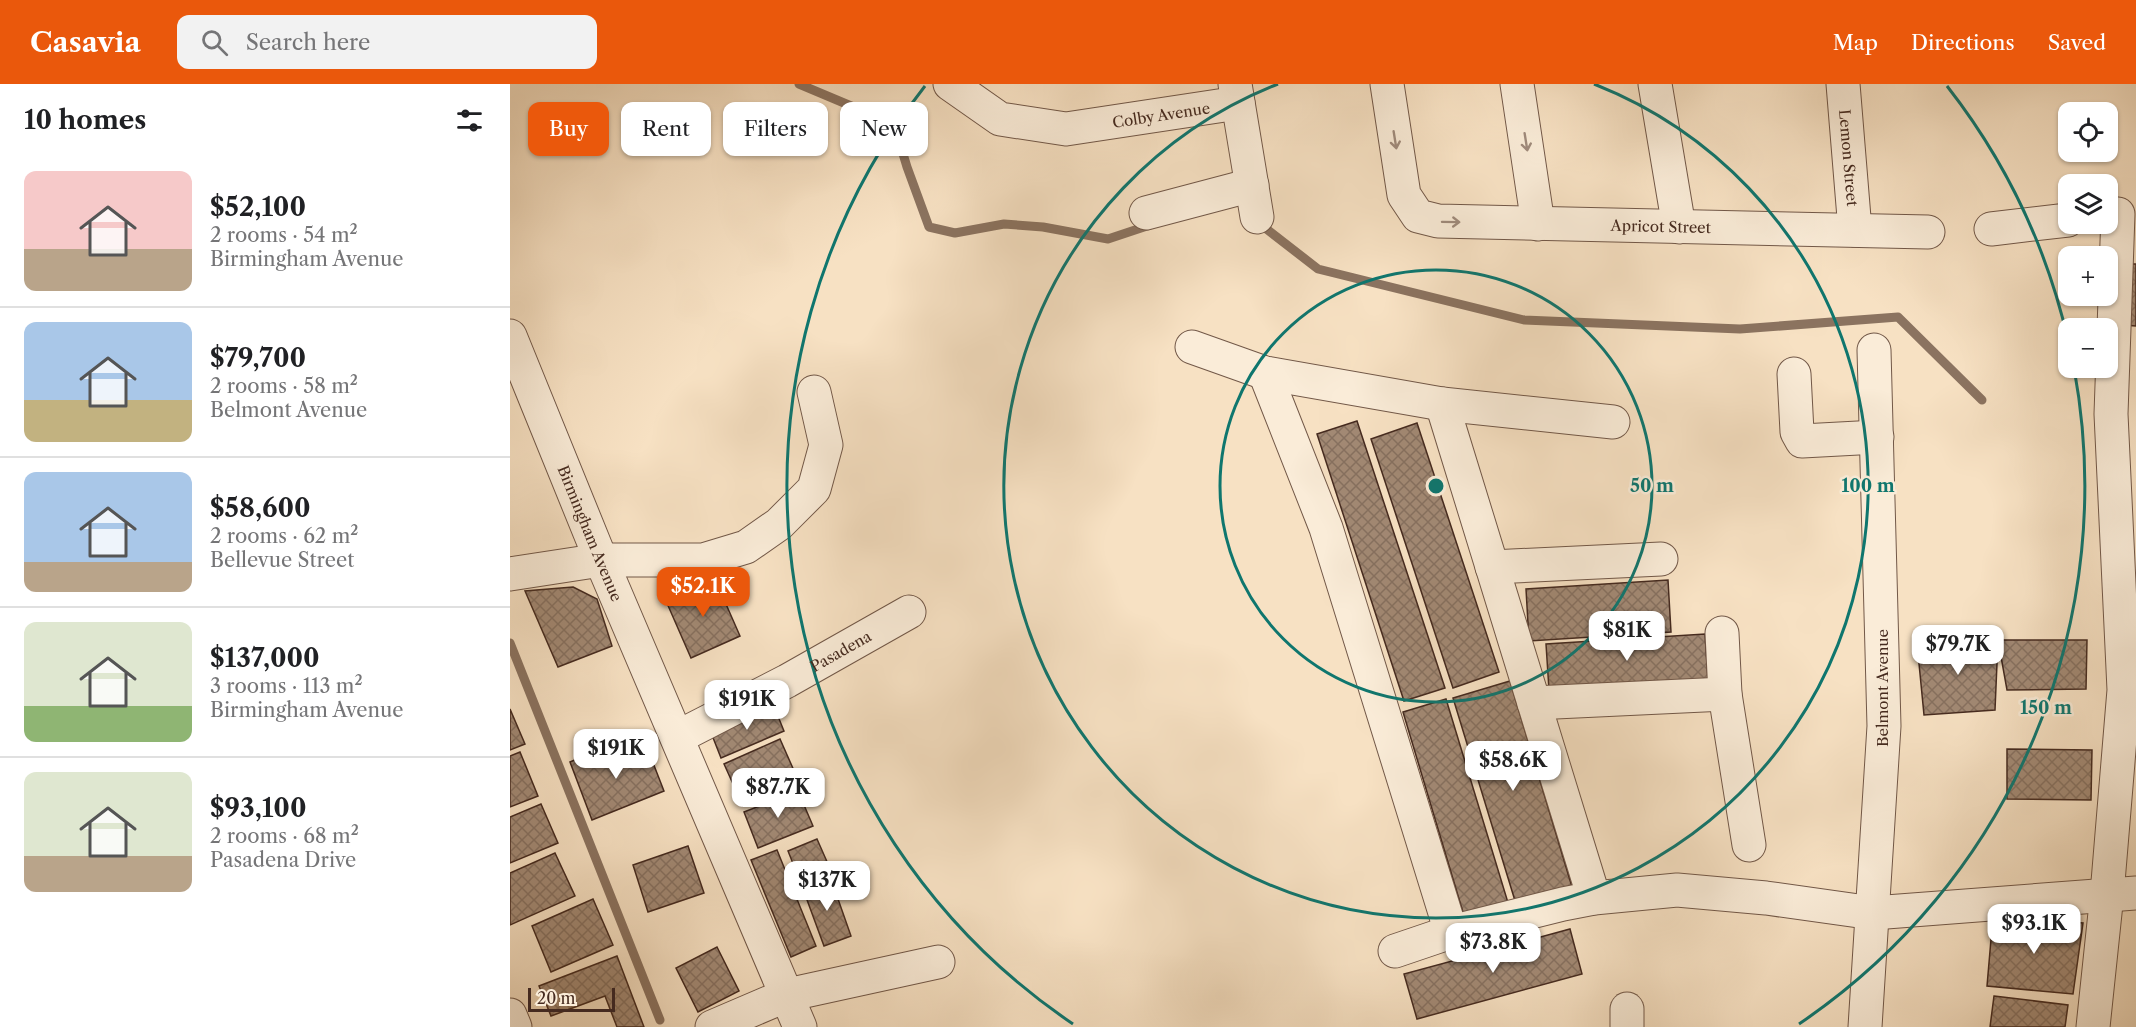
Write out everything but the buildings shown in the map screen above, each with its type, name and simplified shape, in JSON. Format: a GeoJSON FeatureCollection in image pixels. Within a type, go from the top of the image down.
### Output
{"type":"FeatureCollection","features":[{"type":"Feature","properties":{"kind":"street","name":"Colby Avenue"},"geometry":{"type":"LineString","coordinates":[[950,84],[960,93],[1000,118],[1066,129],[1236,93]]}},
{"type":"Feature","properties":{"kind":"street","name":"Apricot Street"},"geometry":{"type":"LineString","coordinates":[[1387,84],[1404,195],[1418,216],[1438,221],[1928,232]]}},
{"type":"Feature","properties":{"kind":"street"},"geometry":{"type":"LineString","coordinates":[[1517,84],[1538,224]]}},
{"type":"Feature","properties":{"kind":"street"},"geometry":{"type":"LineString","coordinates":[[1655,84],[1679,227]]}},
{"type":"Feature","properties":{"kind":"street","name":"Lemon Street"},"geometry":{"type":"LineString","coordinates":[[1843,84],[1855,230]]}},
{"type":"Feature","properties":{"kind":"street"},"geometry":{"type":"LineString","coordinates":[[1146,213],[1255,201],[1236,93]]}},
{"type":"Feature","properties":{"kind":"street"},"geometry":{"type":"LineString","coordinates":[[2093,1027],[2122,893],[2124,690],[2120,212]]}},
{"type":"Feature","properties":{"kind":"street"},"geometry":{"type":"LineString","coordinates":[[1991,229],[2058,221]]}},
{"type":"Feature","properties":{"kind":"street","name":"Birmingham Avenue"},"geometry":{"type":"LineString","coordinates":[[510,336],[601,560],[801,1027]]}},
{"type":"Feature","properties":{"kind":"street"},"geometry":{"type":"LineString","coordinates":[[1192,347],[1265,373],[1442,404],[1613,422]]}},
{"type":"Feature","properties":{"kind":"street","name":"Belmont Avenue"},"geometry":{"type":"LineString","coordinates":[[1865,1027],[1884,726],[1874,350]]}},
{"type":"Feature","properties":{"kind":"street"},"geometry":{"type":"LineString","coordinates":[[1265,373],[1326,528],[1451,932]]}},
{"type":"Feature","properties":{"kind":"street"},"geometry":{"type":"LineString","coordinates":[[1794,374],[1797,432],[1802,441],[1877,437]]}},
{"type":"Feature","properties":{"kind":"street"},"geometry":{"type":"LineString","coordinates":[[510,573],[601,560],[703,560],[746,547],[779,524],[814,489],[826,445],[814,392]]}},
{"type":"Feature","properties":{"kind":"street"},"geometry":{"type":"LineString","coordinates":[[1442,404],[1594,898]]}},
{"type":"Feature","properties":{"kind":"street"},"geometry":{"type":"LineString","coordinates":[[1492,567],[1661,559]]}},
{"type":"Feature","properties":{"kind":"street","name":"Pasadena"},"geometry":{"type":"LineString","coordinates":[[678,737],[787,681],[909,612]]}},
{"type":"Feature","properties":{"kind":"street"},"geometry":{"type":"LineString","coordinates":[[1722,633],[1725,694],[1749,845]]}},
{"type":"Feature","properties":{"kind":"street"},"geometry":{"type":"LineString","coordinates":[[1534,703],[1725,694]]}},
{"type":"Feature","properties":{"kind":"street"},"geometry":{"type":"LineString","coordinates":[[1395,951],[1451,932],[1594,898],[1677,890],[1766,898],[1873,913],[2122,893]]}},
{"type":"Feature","properties":{"kind":"street"},"geometry":{"type":"LineString","coordinates":[[712,1027],[787,995],[938,962]]}},
{"type":"Feature","properties":{"kind":"street"},"geometry":{"type":"LineString","coordinates":[[510,1015],[515,1027]]}},
{"type":"Feature","properties":{"kind":"waterway"},"geometry":{"type":"LineString","coordinates":[[799,84],[894,124],[929,227],[955,233],[1004,224],[1043,227],[1108,239],[1150,225]]}},
{"type":"Feature","properties":{"kind":"waterway"},"geometry":{"type":"LineString","coordinates":[[1260,224],[1318,269],[1524,320],[1740,329],[1898,317],[1982,400]]}},
{"type":"Feature","properties":{"kind":"waterway"},"geometry":{"type":"LineString","coordinates":[[510,643],[660,1020]]}}]}
